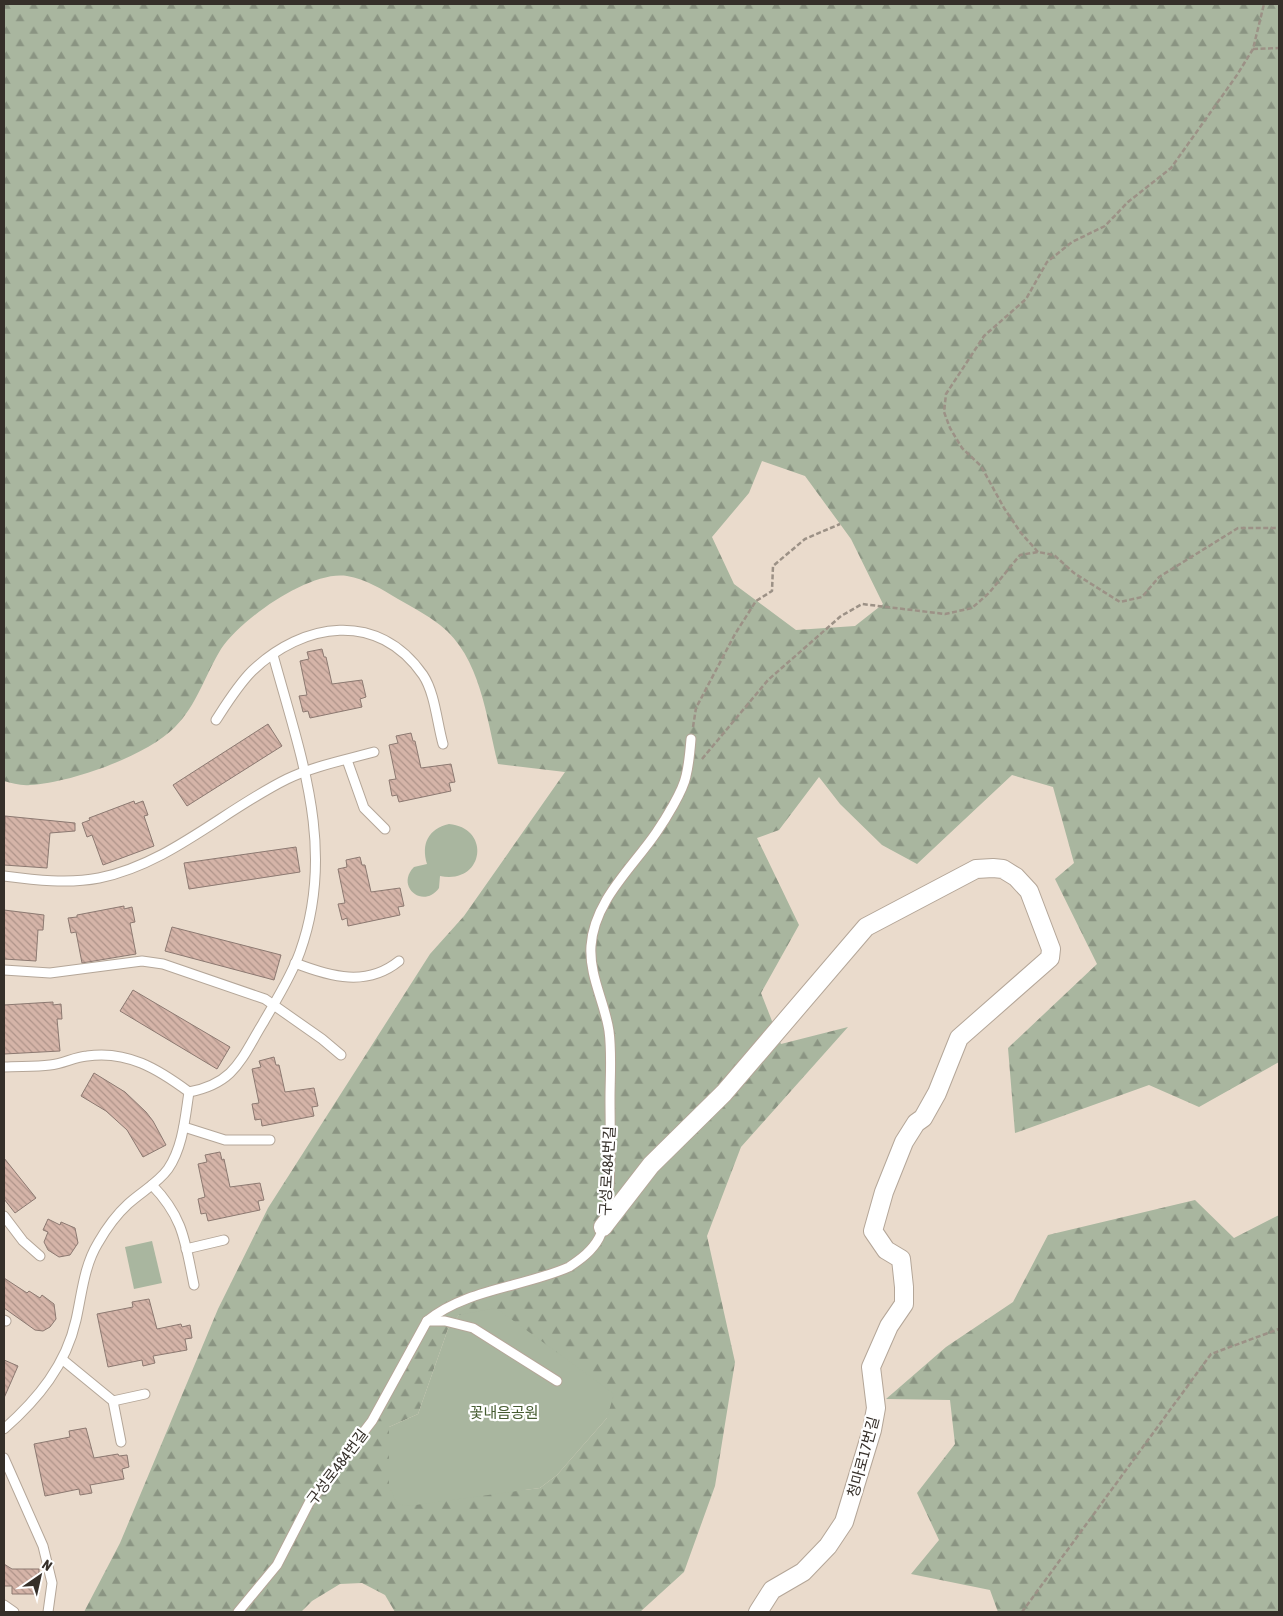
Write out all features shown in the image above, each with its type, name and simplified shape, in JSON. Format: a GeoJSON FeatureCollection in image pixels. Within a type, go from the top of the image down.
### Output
{"type":"FeatureCollection","features":[{"type":"Feature","properties":{"kind":"street","name":"청마로17번길"},"geometry":{"type":"LineString","coordinates":[[603,1226],[651,1164],[724,1094],[866,927],[976,869],[1003,869],[1016,878],[1029,891],[1051,949],[1050,958],[959,1038],[937,1093],[923,1118],[916,1123],[904,1142],[884,1192],[873,1231],[886,1250],[901,1260],[904,1304],[889,1326],[871,1367],[876,1408],[872,1430],[844,1522],[828,1546],[803,1572],[772,1590],[758,1612]]}},
{"type":"Feature","properties":{"kind":"lane"},"geometry":{"type":"LineString","coordinates":[[216,720],[252,671],[273,655],[297,640],[331,630],[353,631],[386,640],[407,658],[427,682],[443,744]]}},
{"type":"Feature","properties":{"kind":"lane"},"geometry":{"type":"LineString","coordinates":[[4,1066],[50,1066],[92,1055],[122,1056],[154,1068],[189,1092],[209,1087],[230,1074],[273,1004],[295,963],[310,917],[316,874],[315,820],[305,771],[273,655]]}},
{"type":"Feature","properties":{"kind":"lane","name":"구성로484번길"},"geometry":{"type":"LineString","coordinates":[[238,1612],[277,1565],[309,1503],[372,1421],[427,1321],[460,1303],[569,1267],[592,1248],[603,1226],[609,1172],[611,1042],[606,1016],[593,973],[591,946],[593,934],[606,901],[618,880],[656,833],[686,778],[691,739]]}},
{"type":"Feature","properties":{"kind":"lane"},"geometry":{"type":"LineString","coordinates":[[4,876],[59,881],[83,880],[122,871],[168,852],[253,798],[305,771],[374,752]]}},
{"type":"Feature","properties":{"kind":"lane"},"geometry":{"type":"LineString","coordinates":[[347,760],[364,808],[385,829]]}},
{"type":"Feature","properties":{"kind":"lane"},"geometry":{"type":"LineString","coordinates":[[295,963],[337,976],[363,978],[382,972],[399,961]]}},
{"type":"Feature","properties":{"kind":"lane"},"geometry":{"type":"LineString","coordinates":[[4,970],[60,973],[136,962],[152,962],[258,995],[322,1039],[341,1055]]}},
{"type":"Feature","properties":{"kind":"lane"},"geometry":{"type":"LineString","coordinates":[[4,1428],[45,1387],[63,1360],[71,1340],[86,1268],[92,1254],[119,1212],[168,1169],[184,1127],[189,1092]]}},
{"type":"Feature","properties":{"kind":"lane"},"geometry":{"type":"LineString","coordinates":[[184,1127],[225,1140],[270,1140]]}},
{"type":"Feature","properties":{"kind":"lane"},"geometry":{"type":"LineString","coordinates":[[152,1184],[177,1216],[194,1285]]}},
{"type":"Feature","properties":{"kind":"lane"},"geometry":{"type":"LineString","coordinates":[[4,1216],[23,1241],[40,1256]]}},
{"type":"Feature","properties":{"kind":"lane"},"geometry":{"type":"LineString","coordinates":[[186,1249],[224,1240]]}},
{"type":"Feature","properties":{"kind":"lane"},"geometry":{"type":"LineString","coordinates":[[427,1321],[445,1321],[473,1328],[557,1381]]}},
{"type":"Feature","properties":{"kind":"lane"},"geometry":{"type":"LineString","coordinates":[[63,1360],[113,1401],[121,1442]]}},
{"type":"Feature","properties":{"kind":"lane"},"geometry":{"type":"LineString","coordinates":[[113,1401],[145,1394]]}},
{"type":"Feature","properties":{"kind":"lane"},"geometry":{"type":"LineString","coordinates":[[4,1458],[43,1546],[52,1583],[48,1612]]}},
{"type":"Feature","properties":{"kind":"lane"},"geometry":{"type":"LineString","coordinates":[[4,1605],[14,1612]]}},
{"type":"Feature","properties":{"kind":"path"},"geometry":{"type":"LineString","coordinates":[[1038,552],[1021,533],[1004,508],[981,466],[962,448],[950,428],[944,412],[946,394],[984,336],[1026,299],[1047,262],[1072,242],[1105,226],[1128,202],[1171,168],[1237,75],[1253,49],[1264,4]]}},
{"type":"Feature","properties":{"kind":"path"},"geometry":{"type":"LineString","coordinates":[[1253,49],[1279,48]]}},
{"type":"Feature","properties":{"kind":"path"},"geometry":{"type":"LineString","coordinates":[[691,739],[696,708],[735,634],[756,601],[772,591],[773,566],[805,539],[840,524]]}},
{"type":"Feature","properties":{"kind":"path"},"geometry":{"type":"LineString","coordinates":[[686,778],[768,680],[841,616],[862,604],[945,614],[972,608],[989,593],[1020,555],[1038,552],[1054,555],[1074,573],[1120,602],[1142,597],[1159,577],[1238,528],[1279,528]]}},
{"type":"Feature","properties":{"kind":"path"},"geometry":{"type":"LineString","coordinates":[[1022,1612],[1211,1354],[1279,1329]]}},
{"type":"Feature","properties":{"kind":"green space"},"geometry":{"type":"Polygon","coordinates":[[[4,4],[1279,4],[1279,1062],[1199,1107],[1149,1085],[1015,1133],[1008,1048],[1097,964],[1055,879],[1074,863],[1053,787],[1012,775],[917,864],[882,845],[840,804],[819,777],[779,830],[757,838],[799,925],[761,993],[781,1044],[848,1027],[741,1147],[707,1236],[735,1362],[715,1486],[684,1572],[640,1612],[395,1612],[385,1595],[362,1583],[340,1584],[312,1601],[301,1612],[84,1612],[120,1543],[218,1309],[268,1208],[430,954],[464,916],[565,772],[498,764],[480,689],[465,654],[454,638],[430,618],[373,585],[354,577],[332,576],[296,589],[260,611],[244,624],[221,649],[195,700],[183,718],[162,738],[146,748],[107,766],[66,779],[27,785],[4,781],[4,4]],[[762,461],[749,493],[712,537],[734,584],[796,630],[855,626],[883,604],[851,539],[805,476],[762,461]],[[459,1315],[448,1329],[418,1414],[389,1427],[524,1490],[540,1488],[557,1475],[607,1418],[459,1315]]]}},
{"type":"Feature","properties":{"kind":"green space"},"geometry":{"type":"Polygon","coordinates":[[[449,824],[463,828],[472,835],[477,845],[474,865],[466,872],[455,877],[440,876],[439,888],[433,894],[426,897],[419,896],[409,888],[409,874],[414,867],[427,864],[425,850],[431,834],[442,826],[449,824]]]}},
{"type":"Feature","properties":{"kind":"green space"},"geometry":{"type":"Polygon","coordinates":[[[1195,1200],[1234,1238],[1279,1215],[1279,1612],[998,1612],[990,1590],[911,1574],[939,1540],[917,1493],[955,1444],[950,1400],[886,1399],[946,1347],[1013,1302],[1048,1235],[1195,1200]]]}},
{"type":"Feature","properties":{"kind":"green space"},"geometry":{"type":"Polygon","coordinates":[[[152,1241],[162,1283],[134,1289],[125,1247],[152,1241]]]}},
{"type":"Feature","properties":{"kind":"green space","name":"꽃내음공원"},"geometry":{"type":"Polygon","coordinates":[[[496,1308],[614,1394],[607,1418],[557,1475],[540,1488],[408,1506],[397,1504],[389,1486],[389,1427],[418,1414],[448,1329],[459,1315],[496,1308]]]}},
{"type":"Feature","properties":{"kind":"building"},"geometry":{"type":"Polygon","coordinates":[[[322,649],[324,657],[326,657],[332,684],[362,680],[366,697],[360,699],[362,707],[310,718],[308,711],[303,712],[299,696],[307,695],[300,661],[309,659],[307,652],[322,649]]]}},
{"type":"Feature","properties":{"kind":"building"},"geometry":{"type":"Polygon","coordinates":[[[268,724],[282,746],[187,806],[173,785],[268,724]]]}},
{"type":"Feature","properties":{"kind":"building"},"geometry":{"type":"Polygon","coordinates":[[[411,733],[413,741],[415,741],[421,768],[451,764],[455,782],[449,783],[451,791],[399,802],[397,795],[392,796],[389,780],[396,779],[389,745],[398,743],[396,736],[411,733]]]}},
{"type":"Feature","properties":{"kind":"building"},"geometry":{"type":"Polygon","coordinates":[[[134,801],[135,804],[143,801],[148,815],[144,816],[154,846],[103,865],[92,835],[87,837],[82,823],[90,820],[89,818],[134,801]]]}},
{"type":"Feature","properties":{"kind":"building"},"geometry":{"type":"Polygon","coordinates":[[[5,816],[75,823],[75,831],[50,833],[47,868],[4,865],[5,816]]]}},
{"type":"Feature","properties":{"kind":"building"},"geometry":{"type":"Polygon","coordinates":[[[296,847],[300,872],[189,889],[184,863],[296,847]]]}},
{"type":"Feature","properties":{"kind":"building"},"geometry":{"type":"Polygon","coordinates":[[[360,857],[362,865],[365,865],[371,892],[400,888],[404,906],[398,907],[400,915],[348,926],[347,918],[342,920],[338,904],[345,903],[338,869],[347,867],[346,860],[360,857]]]}},
{"type":"Feature","properties":{"kind":"building"},"geometry":{"type":"Polygon","coordinates":[[[124,906],[124,909],[132,907],[135,922],[130,923],[136,954],[82,963],[76,932],[71,933],[68,918],[124,906]]]}},
{"type":"Feature","properties":{"kind":"building"},"geometry":{"type":"Polygon","coordinates":[[[4,910],[44,915],[43,930],[38,930],[36,961],[4,959],[4,910]]]}},
{"type":"Feature","properties":{"kind":"building"},"geometry":{"type":"Polygon","coordinates":[[[172,927],[281,955],[274,980],[165,951],[172,927]]]}},
{"type":"Feature","properties":{"kind":"building"},"geometry":{"type":"Polygon","coordinates":[[[133,990],[230,1047],[217,1069],[120,1011],[133,990]]]}},
{"type":"Feature","properties":{"kind":"building"},"geometry":{"type":"Polygon","coordinates":[[[53,1002],[53,1005],[61,1004],[62,1019],[57,1019],[60,1051],[4,1054],[4,1005],[53,1002]]]}},
{"type":"Feature","properties":{"kind":"building"},"geometry":{"type":"Polygon","coordinates":[[[274,1057],[276,1065],[279,1065],[285,1092],[314,1088],[318,1106],[312,1107],[314,1116],[262,1126],[261,1119],[255,1120],[252,1104],[259,1103],[252,1069],[261,1067],[259,1061],[274,1057]]]}},
{"type":"Feature","properties":{"kind":"building"},"geometry":{"type":"Polygon","coordinates":[[[94,1073],[125,1092],[146,1112],[166,1145],[143,1157],[127,1130],[106,1111],[81,1096],[94,1073]]]}},
{"type":"Feature","properties":{"kind":"building"},"geometry":{"type":"Polygon","coordinates":[[[220,1152],[222,1160],[224,1159],[230,1187],[260,1183],[264,1200],[258,1201],[260,1210],[208,1221],[206,1213],[201,1214],[198,1199],[205,1197],[198,1164],[207,1162],[205,1155],[220,1152]]]}},
{"type":"Feature","properties":{"kind":"building"},"geometry":{"type":"Polygon","coordinates":[[[4,1158],[36,1198],[15,1213],[4,1199],[4,1158]]]}},
{"type":"Feature","properties":{"kind":"building"},"geometry":{"type":"Polygon","coordinates":[[[48,1219],[60,1225],[61,1222],[75,1228],[78,1243],[70,1255],[59,1257],[48,1250],[44,1242],[48,1232],[43,1230],[48,1219]]]}},
{"type":"Feature","properties":{"kind":"building"},"geometry":{"type":"Polygon","coordinates":[[[4,1278],[27,1293],[29,1291],[40,1298],[42,1295],[54,1304],[56,1319],[50,1327],[43,1331],[35,1330],[4,1308],[4,1278]]]}},
{"type":"Feature","properties":{"kind":"building"},"geometry":{"type":"Polygon","coordinates":[[[149,1299],[157,1329],[181,1324],[182,1327],[190,1325],[192,1338],[185,1339],[187,1350],[153,1356],[155,1363],[143,1366],[142,1360],[108,1367],[97,1314],[133,1307],[132,1302],[149,1299]]]}},
{"type":"Feature","properties":{"kind":"building"},"geometry":{"type":"Polygon","coordinates":[[[4,1360],[18,1366],[4,1398],[4,1360]]]}},
{"type":"Feature","properties":{"kind":"building"},"geometry":{"type":"Polygon","coordinates":[[[86,1428],[94,1458],[118,1454],[119,1456],[127,1455],[129,1467],[122,1469],[124,1479],[90,1485],[92,1493],[80,1495],[79,1489],[45,1496],[34,1444],[70,1437],[69,1431],[86,1428]]]}},
{"type":"Feature","properties":{"kind":"building"},"geometry":{"type":"Polygon","coordinates":[[[4,1564],[12,1569],[39,1569],[39,1594],[12,1594],[12,1586],[4,1586],[4,1564]]]}}]}
